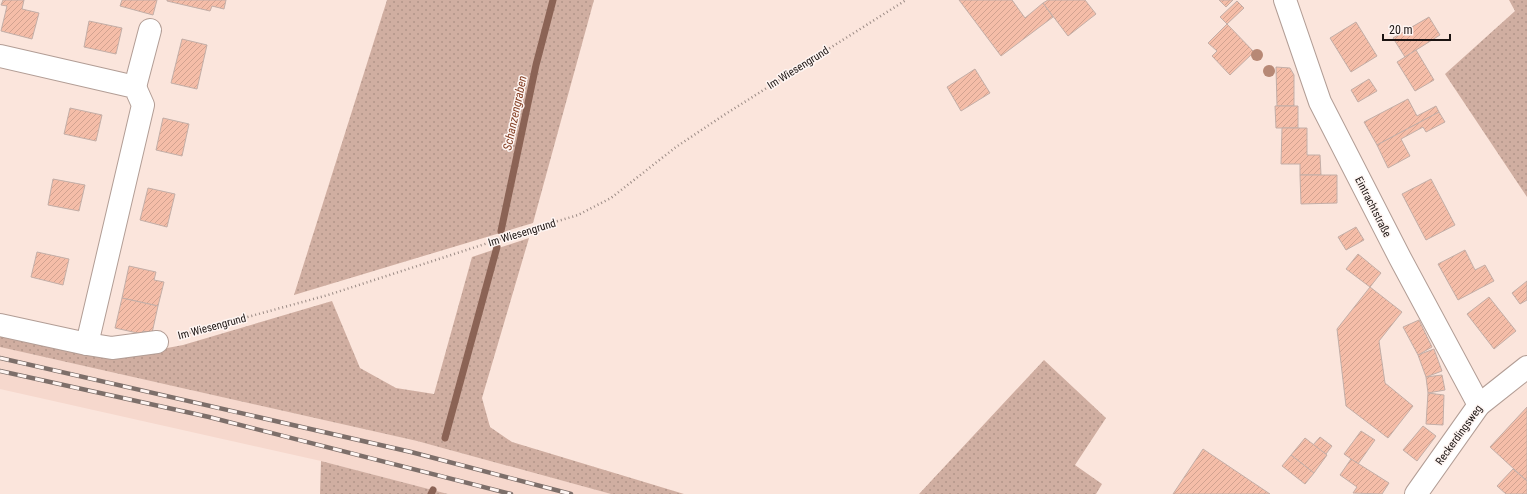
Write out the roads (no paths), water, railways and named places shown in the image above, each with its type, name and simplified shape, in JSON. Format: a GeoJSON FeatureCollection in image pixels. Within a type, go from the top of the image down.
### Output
{"type":"FeatureCollection","features":[{"type":"Feature","properties":{"kind":"street","name":"Eintrachtstraße"},"geometry":{"type":"LineString","coordinates":[[1285,0],[1320,102],[1400,258],[1479,405]]}},
{"type":"Feature","properties":{"kind":"street"},"geometry":{"type":"LineString","coordinates":[[87,344],[143,105],[135,87],[150,30]]}},
{"type":"Feature","properties":{"kind":"street"},"geometry":{"type":"LineString","coordinates":[[0,56],[135,87]]}},
{"type":"Feature","properties":{"kind":"street"},"geometry":{"type":"LineString","coordinates":[[0,325],[112,348],[157,342]]}},
{"type":"Feature","properties":{"kind":"street","name":"Reckerdingsweg"},"geometry":{"type":"LineString","coordinates":[[1416,494],[1479,405],[1527,367]]}},
{"type":"Feature","properties":{"kind":"waterway","name":"Schanzengraben"},"geometry":{"type":"LineString","coordinates":[[501,231],[536,65],[553,0]]}},
{"type":"Feature","properties":{"kind":"waterway","name":"Schanzengraben"},"geometry":{"type":"LineString","coordinates":[[445,438],[497,247]]}},
{"type":"Feature","properties":{"kind":"waterway","name":"Schanzengraben"},"geometry":{"type":"LineString","coordinates":[[431,494],[433,490]]}},
{"type":"Feature","properties":{"kind":"railway"},"geometry":{"type":"LineString","coordinates":[[0,358],[411,452],[571,494]]}},
{"type":"Feature","properties":{"kind":"railway"},"geometry":{"type":"LineString","coordinates":[[0,371],[209,417],[511,494]]}}]}
